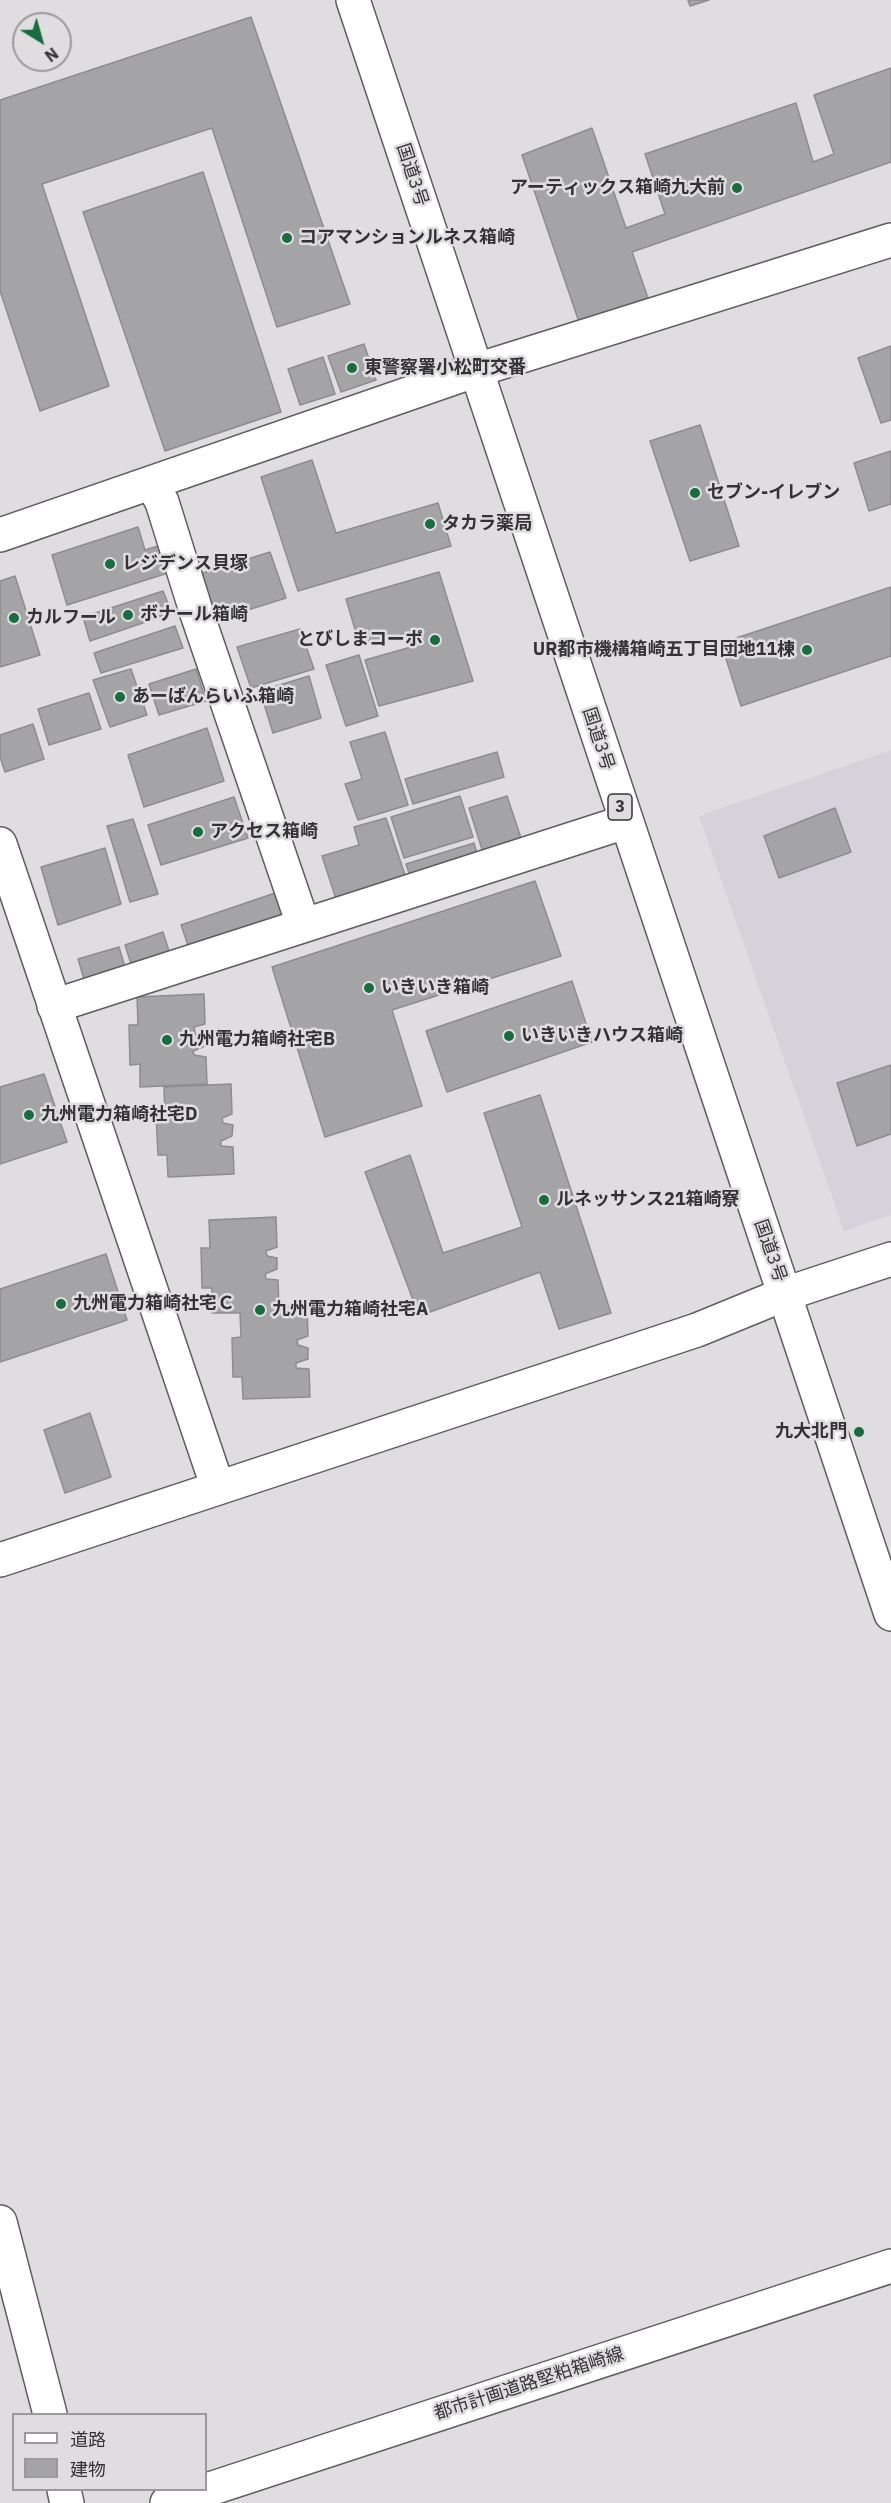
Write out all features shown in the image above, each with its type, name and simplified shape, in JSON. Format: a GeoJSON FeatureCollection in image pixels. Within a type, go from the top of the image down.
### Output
{"type":"FeatureCollection","features":[{"type":"Feature","properties":{"kind":"main road","name":"国道3号"},"geometry":{"type":"LineString","coordinates":[[353,0],[625,822],[891,1614]]}},
{"type":"Feature","properties":{"kind":"main road"},"geometry":{"type":"LineString","coordinates":[[0,534],[477,370],[891,240]]}},
{"type":"Feature","properties":{"kind":"main road"},"geometry":{"type":"LineString","coordinates":[[152,483],[162,502],[197,614],[303,924]]}},
{"type":"Feature","properties":{"kind":"main road"},"geometry":{"type":"LineString","coordinates":[[54,1006],[625,822]]}},
{"type":"Feature","properties":{"kind":"main road"},"geometry":{"type":"LineString","coordinates":[[0,844],[218,1488]]}},
{"type":"Feature","properties":{"kind":"main road"},"geometry":{"type":"LineString","coordinates":[[0,1560],[697,1330],[785,1294],[891,1259]]}},
{"type":"Feature","properties":{"kind":"main road"},"geometry":{"type":"LineString","coordinates":[[0,2222],[49,2413]]}},
{"type":"Feature","properties":{"kind":"main road","name":"都市計画道路堅粕箱崎線"},"geometry":{"type":"LineString","coordinates":[[207,2490],[891,2266]]}},
{"type":"Feature","properties":{"kind":"main road","name":"都市計画道路堅粕箱崎線"},"geometry":{"type":"LineString","coordinates":[[167,2503],[204,2491]]}},
{"type":"Feature","properties":{"kind":"shaded area"},"geometry":{"type":"Polygon","coordinates":[[[891,750],[891,1215],[844,1231],[699,816],[891,750]]]}},
{"type":"Feature","properties":{"kind":"building"},"geometry":{"type":"Polygon","coordinates":[[[688,0],[709,0],[690,6],[688,0]]]}},
{"type":"Feature","properties":{"kind":"building","name":"コアマンションルネス箱崎"},"geometry":{"type":"Polygon","coordinates":[[[251,17],[350,304],[277,327],[212,128],[42,184],[109,386],[40,411],[0,291],[0,100],[251,17]]]}},
{"type":"Feature","properties":{"kind":"building","name":"アーティックス箱崎九大前"},"geometry":{"type":"Polygon","coordinates":[[[891,68],[891,162],[632,252],[648,298],[579,322],[522,155],[592,128],[626,228],[665,214],[645,154],[796,103],[813,162],[834,154],[814,95],[891,68]]]}},
{"type":"Feature","properties":{"kind":"building"},"geometry":{"type":"Polygon","coordinates":[[[203,172],[281,412],[165,451],[83,212],[203,172]]]}},
{"type":"Feature","properties":{"kind":"building","name":"東警察署小松町交番"},"geometry":{"type":"Polygon","coordinates":[[[364,344],[376,380],[341,392],[328,356],[364,344]]]}},
{"type":"Feature","properties":{"kind":"building"},"geometry":{"type":"Polygon","coordinates":[[[891,346],[891,420],[881,423],[858,358],[891,346]]]}},
{"type":"Feature","properties":{"kind":"building"},"geometry":{"type":"Polygon","coordinates":[[[323,357],[335,394],[300,405],[288,369],[323,357]]]}},
{"type":"Feature","properties":{"kind":"building","name":"セブン-イレブン"},"geometry":{"type":"Polygon","coordinates":[[[700,425],[739,546],[690,561],[650,441],[700,425]]]}},
{"type":"Feature","properties":{"kind":"building"},"geometry":{"type":"Polygon","coordinates":[[[891,451],[891,504],[869,511],[854,463],[891,451]]]}},
{"type":"Feature","properties":{"kind":"building"},"geometry":{"type":"Polygon","coordinates":[[[312,460],[336,533],[438,503],[451,546],[298,591],[261,477],[312,460]]]}},
{"type":"Feature","properties":{"kind":"building","name":"レジデンス貝塚"},"geometry":{"type":"Polygon","coordinates":[[[138,527],[145,550],[158,546],[168,573],[67,605],[52,555],[138,527]]]}},
{"type":"Feature","properties":{"kind":"building"},"geometry":{"type":"Polygon","coordinates":[[[270,552],[286,598],[216,620],[200,574],[270,552]]]}},
{"type":"Feature","properties":{"kind":"building","name":"とびしまコーポ"},"geometry":{"type":"Polygon","coordinates":[[[439,572],[473,681],[379,706],[365,660],[411,647],[407,633],[360,646],[346,599],[439,572]]]}},
{"type":"Feature","properties":{"kind":"building","name":"カルフール"},"geometry":{"type":"Polygon","coordinates":[[[15,576],[40,655],[0,667],[0,581],[15,576]]]}},
{"type":"Feature","properties":{"kind":"building","name":"UR都市機構箱崎五丁目団地11棟"},"geometry":{"type":"Polygon","coordinates":[[[891,587],[891,656],[741,706],[721,643],[891,587]]]}},
{"type":"Feature","properties":{"kind":"building","name":"ボナール箱崎"},"geometry":{"type":"Polygon","coordinates":[[[163,591],[172,613],[90,641],[83,617],[163,591]]]}},
{"type":"Feature","properties":{"kind":"building","name":"ボナール箱崎"},"geometry":{"type":"Polygon","coordinates":[[[175,626],[183,648],[101,673],[94,653],[175,626]]]}},
{"type":"Feature","properties":{"kind":"building"},"geometry":{"type":"Polygon","coordinates":[[[300,629],[314,669],[251,688],[237,647],[300,629]]]}},
{"type":"Feature","properties":{"kind":"building"},"geometry":{"type":"Polygon","coordinates":[[[359,655],[378,716],[346,726],[326,665],[359,655]]]}},
{"type":"Feature","properties":{"kind":"building","name":"あーばんらいふ箱崎"},"geometry":{"type":"Polygon","coordinates":[[[131,669],[147,715],[110,727],[93,680],[131,669]]]}},
{"type":"Feature","properties":{"kind":"building"},"geometry":{"type":"Polygon","coordinates":[[[196,669],[206,701],[159,715],[149,684],[196,669]]]}},
{"type":"Feature","properties":{"kind":"building"},"geometry":{"type":"Polygon","coordinates":[[[309,676],[321,718],[273,733],[260,691],[309,676]]]}},
{"type":"Feature","properties":{"kind":"building"},"geometry":{"type":"Polygon","coordinates":[[[89,693],[101,729],[49,745],[38,709],[89,693]]]}},
{"type":"Feature","properties":{"kind":"building"},"geometry":{"type":"Polygon","coordinates":[[[33,724],[44,759],[5,772],[0,757],[0,735],[33,724]]]}},
{"type":"Feature","properties":{"kind":"building"},"geometry":{"type":"Polygon","coordinates":[[[207,728],[224,781],[144,807],[128,755],[207,728]]]}},
{"type":"Feature","properties":{"kind":"building"},"geometry":{"type":"Polygon","coordinates":[[[385,732],[408,805],[358,820],[345,784],[362,779],[350,742],[385,732]]]}},
{"type":"Feature","properties":{"kind":"building"},"geometry":{"type":"Polygon","coordinates":[[[497,752],[504,777],[413,804],[405,779],[497,752]]]}},
{"type":"Feature","properties":{"kind":"building"},"geometry":{"type":"Polygon","coordinates":[[[460,796],[473,837],[404,858],[391,817],[460,796]]]}},
{"type":"Feature","properties":{"kind":"building"},"geometry":{"type":"Polygon","coordinates":[[[507,796],[524,847],[485,859],[469,808],[507,796]]]}},
{"type":"Feature","properties":{"kind":"building","name":"アクセス箱崎"},"geometry":{"type":"Polygon","coordinates":[[[234,797],[248,838],[161,865],[148,825],[234,797]]]}},
{"type":"Feature","properties":{"kind":"building"},"geometry":{"type":"Polygon","coordinates":[[[835,808],[851,852],[779,878],[764,836],[835,808]]]}},
{"type":"Feature","properties":{"kind":"building"},"geometry":{"type":"Polygon","coordinates":[[[386,818],[408,884],[338,905],[322,856],[359,845],[354,827],[386,818]]]}},
{"type":"Feature","properties":{"kind":"building"},"geometry":{"type":"Polygon","coordinates":[[[133,819],[158,894],[130,902],[107,826],[133,819]]]}},
{"type":"Feature","properties":{"kind":"building"},"geometry":{"type":"Polygon","coordinates":[[[474,843],[479,861],[412,882],[406,864],[474,843]]]}},
{"type":"Feature","properties":{"kind":"building"},"geometry":{"type":"Polygon","coordinates":[[[105,848],[121,904],[58,925],[41,867],[105,848]]]}},
{"type":"Feature","properties":{"kind":"building","name":"いきいき箱崎"},"geometry":{"type":"Polygon","coordinates":[[[535,881],[561,956],[392,1010],[422,1106],[325,1137],[272,967],[535,881]]]}},
{"type":"Feature","properties":{"kind":"building"},"geometry":{"type":"Polygon","coordinates":[[[278,892],[288,922],[191,954],[181,925],[278,892]]]}},
{"type":"Feature","properties":{"kind":"building"},"geometry":{"type":"Polygon","coordinates":[[[163,932],[172,961],[134,973],[125,945],[163,932]]]}},
{"type":"Feature","properties":{"kind":"building"},"geometry":{"type":"Polygon","coordinates":[[[119,947],[128,977],[87,989],[78,959],[119,947]]]}},
{"type":"Feature","properties":{"kind":"building","name":"いきいきハウス箱崎"},"geometry":{"type":"Polygon","coordinates":[[[572,981],[592,1042],[447,1092],[426,1031],[572,981]]]}},
{"type":"Feature","properties":{"kind":"building","name":"九州電力箱崎社宅B"},"geometry":{"type":"Polygon","coordinates":[[[204,994],[205,1024],[194,1027],[195,1033],[205,1035],[205,1046],[193,1051],[194,1055],[206,1057],[207,1084],[140,1087],[140,1064],[130,1065],[129,1025],[138,1025],[137,997],[204,994]]]}},
{"type":"Feature","properties":{"kind":"building"},"geometry":{"type":"Polygon","coordinates":[[[891,1065],[891,1134],[857,1146],[837,1083],[891,1065]]]}},
{"type":"Feature","properties":{"kind":"building","name":"九州電力箱崎社宅D"},"geometry":{"type":"Polygon","coordinates":[[[44,1074],[67,1142],[0,1164],[0,1087],[44,1074]]]}},
{"type":"Feature","properties":{"kind":"building","name":"九州電力箱崎社宅B"},"geometry":{"type":"Polygon","coordinates":[[[231,1084],[232,1114],[222,1118],[223,1123],[233,1125],[232,1136],[221,1141],[221,1146],[233,1147],[234,1174],[168,1177],[167,1155],[158,1155],[156,1115],[165,1115],[164,1087],[231,1084]]]}},
{"type":"Feature","properties":{"kind":"building","name":"ルネッサンス21箱崎寮"},"geometry":{"type":"Polygon","coordinates":[[[540,1095],[611,1313],[559,1329],[540,1272],[419,1316],[365,1172],[410,1155],[443,1253],[522,1227],[484,1113],[540,1095]]]}},
{"type":"Feature","properties":{"kind":"building","name":"九州電力箱崎社宅A"},"geometry":{"type":"Polygon","coordinates":[[[276,1217],[277,1247],[266,1251],[267,1256],[277,1258],[277,1269],[265,1274],[266,1279],[278,1280],[279,1307],[307,1306],[308,1336],[297,1340],[298,1345],[308,1348],[308,1359],[296,1363],[296,1368],[309,1369],[310,1397],[243,1399],[242,1377],[233,1377],[232,1338],[241,1337],[240,1313],[212,1313],[212,1288],[202,1288],[201,1248],[210,1248],[209,1220],[276,1217]]]}},
{"type":"Feature","properties":{"kind":"building","name":"九州電力箱崎社宅Ｃ"},"geometry":{"type":"Polygon","coordinates":[[[106,1254],[127,1320],[0,1362],[0,1289],[106,1254]]]}},
{"type":"Feature","properties":{"kind":"building"},"geometry":{"type":"Polygon","coordinates":[[[90,1413],[111,1477],[65,1493],[44,1430],[90,1413]]]}},
{"type":"Feature","properties":{"kind":"place","name":"アーティックス箱崎九大前"},"geometry":{"type":"Point","coordinates":[737,188]}},
{"type":"Feature","properties":{"kind":"place","name":"コアマンションルネス箱崎"},"geometry":{"type":"Point","coordinates":[287,238]}},
{"type":"Feature","properties":{"kind":"place","name":"東警察署小松町交番"},"geometry":{"type":"Point","coordinates":[352,368]}},
{"type":"Feature","properties":{"kind":"place","name":"セブン-イレブン"},"geometry":{"type":"Point","coordinates":[695,493]}},
{"type":"Feature","properties":{"kind":"place","name":"タカラ薬局"},"geometry":{"type":"Point","coordinates":[430,524]}},
{"type":"Feature","properties":{"kind":"place","name":"レジデンス貝塚"},"geometry":{"type":"Point","coordinates":[110,564]}},
{"type":"Feature","properties":{"kind":"place","name":"ボナール箱崎"},"geometry":{"type":"Point","coordinates":[128,615]}},
{"type":"Feature","properties":{"kind":"place","name":"カルフール"},"geometry":{"type":"Point","coordinates":[14,618]}},
{"type":"Feature","properties":{"kind":"place","name":"とびしまコーポ"},"geometry":{"type":"Point","coordinates":[435,640]}},
{"type":"Feature","properties":{"kind":"place","name":"UR都市機構箱崎五丁目団地11棟"},"geometry":{"type":"Point","coordinates":[807,650]}},
{"type":"Feature","properties":{"kind":"place","name":"あーばんらいふ箱崎"},"geometry":{"type":"Point","coordinates":[120,697]}},
{"type":"Feature","properties":{"kind":"place","name":"アクセス箱崎"},"geometry":{"type":"Point","coordinates":[198,832]}},
{"type":"Feature","properties":{"kind":"place","name":"いきいき箱崎"},"geometry":{"type":"Point","coordinates":[369,988]}},
{"type":"Feature","properties":{"kind":"place","name":"いきいきハウス箱崎"},"geometry":{"type":"Point","coordinates":[509,1036]}},
{"type":"Feature","properties":{"kind":"place","name":"九州電力箱崎社宅B"},"geometry":{"type":"Point","coordinates":[167,1040]}},
{"type":"Feature","properties":{"kind":"place","name":"九州電力箱崎社宅D"},"geometry":{"type":"Point","coordinates":[29,1115]}},
{"type":"Feature","properties":{"kind":"place","name":"ルネッサンス21箱崎寮"},"geometry":{"type":"Point","coordinates":[544,1200]}},
{"type":"Feature","properties":{"kind":"place","name":"九州電力箱崎社宅Ｃ"},"geometry":{"type":"Point","coordinates":[61,1304]}},
{"type":"Feature","properties":{"kind":"place","name":"九州電力箱崎社宅A"},"geometry":{"type":"Point","coordinates":[260,1310]}},
{"type":"Feature","properties":{"kind":"place","name":"九大北門"},"geometry":{"type":"Point","coordinates":[859,1432]}}]}
